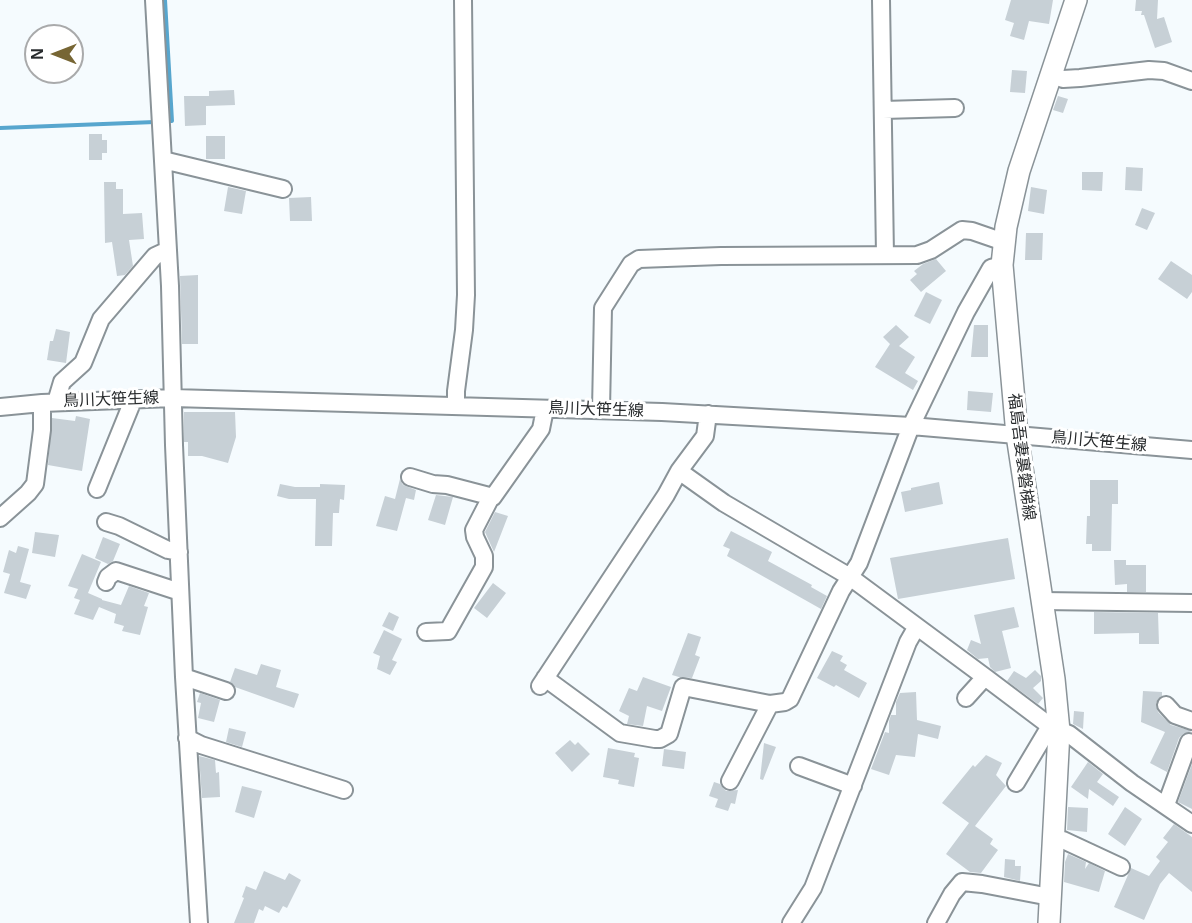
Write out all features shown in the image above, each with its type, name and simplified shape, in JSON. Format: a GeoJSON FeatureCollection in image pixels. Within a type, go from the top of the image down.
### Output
{"type":"FeatureCollection","features":[{"type":"Feature","properties":{"kind":"main road","name":"福島吾妻裏磐梯線"},"geometry":{"type":"LineString","coordinates":[[1049,923],[1053,838],[1054,679],[1017,435],[1002,265],[1004,242],[1019,171],[1076,0]]}},
{"type":"Feature","properties":{"kind":"street"},"geometry":{"type":"LineString","coordinates":[[154,0],[168,250],[187,738],[200,923]]}},
{"type":"Feature","properties":{"kind":"street"},"geometry":{"type":"LineString","coordinates":[[456,406],[466,295],[463,0]]}},
{"type":"Feature","properties":{"kind":"street"},"geometry":{"type":"LineString","coordinates":[[881,0],[885,255]]}},
{"type":"Feature","properties":{"kind":"street"},"geometry":{"type":"LineString","coordinates":[[1051,75],[1080,78],[1149,70],[1164,71],[1192,81]]}},
{"type":"Feature","properties":{"kind":"street"},"geometry":{"type":"LineString","coordinates":[[882,110],[955,108]]}},
{"type":"Feature","properties":{"kind":"street"},"geometry":{"type":"LineString","coordinates":[[163,160],[284,189]]}},
{"type":"Feature","properties":{"kind":"street"},"geometry":{"type":"LineString","coordinates":[[601,410],[603,308],[631,264],[639,259],[923,254],[962,230],[1004,242]]}},
{"type":"Feature","properties":{"kind":"street"},"geometry":{"type":"LineString","coordinates":[[0,518],[28,493],[34,484],[42,430],[49,402],[62,382],[83,363],[101,319],[155,256],[168,250]]}},
{"type":"Feature","properties":{"kind":"street"},"geometry":{"type":"LineString","coordinates":[[708,414],[705,436],[679,471],[666,495],[543,682],[620,733],[655,739],[669,734],[683,687],[770,704],[786,702],[789,699],[841,591],[859,563],[912,426],[984,277],[991,268],[1002,265]]}},
{"type":"Feature","properties":{"kind":"street"},"geometry":{"type":"LineString","coordinates":[[97,489],[134,398]]}},
{"type":"Feature","properties":{"kind":"street","name":"鳥川大笹生線"},"geometry":{"type":"LineString","coordinates":[[0,407],[49,402],[173,398],[601,410],[912,426],[1192,450]]}},
{"type":"Feature","properties":{"kind":"street"},"geometry":{"type":"LineString","coordinates":[[426,632],[448,631],[484,567],[484,556],[474,530],[491,497],[494,497],[541,429],[545,409]]}},
{"type":"Feature","properties":{"kind":"street"},"geometry":{"type":"LineString","coordinates":[[679,471],[724,503],[850,578],[1055,728],[1068,734],[1132,783],[1192,824]]}},
{"type":"Feature","properties":{"kind":"street"},"geometry":{"type":"LineString","coordinates":[[410,477],[491,497]]}},
{"type":"Feature","properties":{"kind":"street"},"geometry":{"type":"LineString","coordinates":[[106,522],[168,550],[179,552]]}},
{"type":"Feature","properties":{"kind":"street"},"geometry":{"type":"LineString","coordinates":[[106,582],[108,577],[116,571],[180,592]]}},
{"type":"Feature","properties":{"kind":"street"},"geometry":{"type":"LineString","coordinates":[[1042,601],[1192,603]]}},
{"type":"Feature","properties":{"kind":"street"},"geometry":{"type":"LineString","coordinates":[[791,923],[813,888],[908,642],[916,628]]}},
{"type":"Feature","properties":{"kind":"street"},"geometry":{"type":"LineString","coordinates":[[184,677],[226,691]]}},
{"type":"Feature","properties":{"kind":"street"},"geometry":{"type":"LineString","coordinates":[[966,698],[985,677]]}},
{"type":"Feature","properties":{"kind":"street"},"geometry":{"type":"LineString","coordinates":[[730,781],[770,704]]}},
{"type":"Feature","properties":{"kind":"street"},"geometry":{"type":"LineString","coordinates":[[1166,705],[1175,715],[1192,721]]}},
{"type":"Feature","properties":{"kind":"street"},"geometry":{"type":"LineString","coordinates":[[1016,783],[1055,728]]}},
{"type":"Feature","properties":{"kind":"street"},"geometry":{"type":"LineString","coordinates":[[187,738],[201,746],[344,790]]}},
{"type":"Feature","properties":{"kind":"street"},"geometry":{"type":"LineString","coordinates":[[1166,805],[1189,742]]}},
{"type":"Feature","properties":{"kind":"street"},"geometry":{"type":"LineString","coordinates":[[799,766],[853,786]]}},
{"type":"Feature","properties":{"kind":"street"},"geometry":{"type":"LineString","coordinates":[[1053,838],[1063,840],[1121,867]]}},
{"type":"Feature","properties":{"kind":"street"},"geometry":{"type":"LineString","coordinates":[[936,923],[952,894],[962,882],[1050,897]]}},
{"type":"Feature","properties":{"kind":"building"},"geometry":{"type":"Polygon","coordinates":[[[1011,0],[1053,0],[1049,24],[1029,21],[1024,40],[1010,36],[1014,23],[1005,20],[1011,0]]]}},
{"type":"Feature","properties":{"kind":"building"},"geometry":{"type":"Polygon","coordinates":[[[1136,0],[1158,0],[1157,19],[1164,17],[1172,42],[1155,48],[1144,15],[1141,15],[1142,11],[1135,11],[1136,0]]]}},
{"type":"Feature","properties":{"kind":"building"},"geometry":{"type":"Polygon","coordinates":[[[1012,70],[1027,71],[1025,93],[1010,92],[1012,70]]]}},
{"type":"Feature","properties":{"kind":"building"},"geometry":{"type":"Polygon","coordinates":[[[234,90],[235,105],[206,106],[206,125],[185,126],[184,96],[209,96],[209,91],[234,90]]]}},
{"type":"Feature","properties":{"kind":"building"},"geometry":{"type":"Polygon","coordinates":[[[1058,96],[1068,99],[1063,113],[1053,110],[1058,96]]]}},
{"type":"Feature","properties":{"kind":"building"},"geometry":{"type":"Polygon","coordinates":[[[89,134],[102,134],[102,140],[107,140],[107,153],[102,153],[102,160],[89,160],[89,134]]]}},
{"type":"Feature","properties":{"kind":"building"},"geometry":{"type":"Polygon","coordinates":[[[206,136],[225,136],[225,159],[206,159],[206,136]]]}},
{"type":"Feature","properties":{"kind":"building"},"geometry":{"type":"Polygon","coordinates":[[[1126,167],[1143,168],[1142,191],[1125,190],[1126,167]]]}},
{"type":"Feature","properties":{"kind":"building"},"geometry":{"type":"Polygon","coordinates":[[[1082,172],[1103,172],[1102,191],[1082,190],[1082,172]]]}},
{"type":"Feature","properties":{"kind":"building"},"geometry":{"type":"Polygon","coordinates":[[[104,182],[116,182],[116,189],[123,189],[123,214],[142,213],[144,239],[129,240],[133,266],[125,275],[117,276],[112,242],[105,243],[104,182]]]}},
{"type":"Feature","properties":{"kind":"building"},"geometry":{"type":"Polygon","coordinates":[[[228,187],[246,191],[242,214],[224,211],[228,187]]]}},
{"type":"Feature","properties":{"kind":"building"},"geometry":{"type":"Polygon","coordinates":[[[1031,187],[1047,190],[1044,214],[1028,211],[1031,187]]]}},
{"type":"Feature","properties":{"kind":"building"},"geometry":{"type":"Polygon","coordinates":[[[311,197],[312,221],[290,221],[289,198],[311,197]]]}},
{"type":"Feature","properties":{"kind":"building"},"geometry":{"type":"Polygon","coordinates":[[[1142,208],[1155,213],[1147,230],[1135,225],[1142,208]]]}},
{"type":"Feature","properties":{"kind":"building"},"geometry":{"type":"Polygon","coordinates":[[[1026,233],[1043,233],[1042,260],[1025,260],[1026,233]]]}},
{"type":"Feature","properties":{"kind":"building"},"geometry":{"type":"Polygon","coordinates":[[[936,259],[946,271],[921,292],[910,280],[917,274],[914,271],[923,264],[936,259]]]}},
{"type":"Feature","properties":{"kind":"building"},"geometry":{"type":"Polygon","coordinates":[[[1171,261],[1192,275],[1192,292],[1187,299],[1158,279],[1171,261]]]}},
{"type":"Feature","properties":{"kind":"building"},"geometry":{"type":"Polygon","coordinates":[[[198,275],[198,344],[182,344],[180,276],[198,275]]]}},
{"type":"Feature","properties":{"kind":"building"},"geometry":{"type":"Polygon","coordinates":[[[926,292],[942,300],[930,324],[914,316],[926,292]]]}},
{"type":"Feature","properties":{"kind":"building"},"geometry":{"type":"Polygon","coordinates":[[[896,325],[909,337],[899,346],[915,357],[905,373],[918,381],[913,390],[875,367],[890,344],[883,337],[896,325]]]}},
{"type":"Feature","properties":{"kind":"building"},"geometry":{"type":"Polygon","coordinates":[[[974,325],[988,325],[988,357],[971,357],[974,325]]]}},
{"type":"Feature","properties":{"kind":"building"},"geometry":{"type":"Polygon","coordinates":[[[56,329],[70,332],[66,363],[47,360],[50,341],[53,341],[56,329]]]}},
{"type":"Feature","properties":{"kind":"building"},"geometry":{"type":"Polygon","coordinates":[[[968,391],[993,393],[991,412],[967,410],[968,391]]]}},
{"type":"Feature","properties":{"kind":"building"},"geometry":{"type":"Polygon","coordinates":[[[184,412],[235,412],[236,437],[228,463],[202,456],[188,456],[188,442],[184,442],[184,412]]]}},
{"type":"Feature","properties":{"kind":"building"},"geometry":{"type":"Polygon","coordinates":[[[76,416],[90,419],[82,471],[48,465],[52,418],[75,421],[76,416]]]}},
{"type":"Feature","properties":{"kind":"building"},"geometry":{"type":"Polygon","coordinates":[[[400,479],[403,485],[416,490],[414,500],[406,498],[397,531],[376,526],[385,496],[395,499],[400,479]]]}},
{"type":"Feature","properties":{"kind":"building"},"geometry":{"type":"Polygon","coordinates":[[[1090,480],[1118,480],[1118,504],[1112,504],[1111,551],[1092,551],[1092,544],[1086,544],[1087,516],[1090,516],[1090,480]]]}},
{"type":"Feature","properties":{"kind":"building"},"geometry":{"type":"Polygon","coordinates":[[[939,482],[943,504],[905,512],[901,492],[939,482]]]}},
{"type":"Feature","properties":{"kind":"building"},"geometry":{"type":"Polygon","coordinates":[[[280,484],[295,487],[320,487],[320,484],[345,485],[344,500],[340,499],[339,513],[333,513],[332,546],[315,546],[316,499],[289,499],[277,496],[280,484]]]}},
{"type":"Feature","properties":{"kind":"building"},"geometry":{"type":"Polygon","coordinates":[[[436,495],[453,497],[445,525],[428,520],[436,495]]]}},
{"type":"Feature","properties":{"kind":"building"},"geometry":{"type":"Polygon","coordinates":[[[495,512],[508,516],[494,552],[485,532],[495,512]]]}},
{"type":"Feature","properties":{"kind":"building"},"geometry":{"type":"Polygon","coordinates":[[[731,531],[772,552],[768,561],[812,585],[811,587],[827,596],[821,609],[727,556],[730,549],[723,546],[731,531]]]}},
{"type":"Feature","properties":{"kind":"building"},"geometry":{"type":"Polygon","coordinates":[[[35,532],[59,535],[55,557],[32,553],[35,532]]]}},
{"type":"Feature","properties":{"kind":"building"},"geometry":{"type":"Polygon","coordinates":[[[103,537],[120,544],[113,561],[108,564],[95,558],[103,537]]]}},
{"type":"Feature","properties":{"kind":"building"},"geometry":{"type":"Polygon","coordinates":[[[1008,538],[1015,579],[898,599],[890,558],[1008,538]]]}},
{"type":"Feature","properties":{"kind":"building"},"geometry":{"type":"Polygon","coordinates":[[[18,546],[29,549],[20,582],[31,585],[26,599],[4,593],[10,574],[3,572],[9,550],[16,553],[18,546]]]}},
{"type":"Feature","properties":{"kind":"building"},"geometry":{"type":"Polygon","coordinates":[[[82,554],[101,562],[88,593],[121,605],[129,586],[149,593],[144,606],[148,607],[140,635],[122,631],[124,626],[114,623],[116,614],[99,607],[93,620],[74,614],[80,600],[74,598],[78,589],[68,586],[82,554]]]}},
{"type":"Feature","properties":{"kind":"building"},"geometry":{"type":"Polygon","coordinates":[[[1114,560],[1126,560],[1126,565],[1146,565],[1146,592],[1127,592],[1127,584],[1115,585],[1114,560]]]}},
{"type":"Feature","properties":{"kind":"building"},"geometry":{"type":"Polygon","coordinates":[[[493,583],[506,593],[487,618],[474,608],[493,583]]]}},
{"type":"Feature","properties":{"kind":"building"},"geometry":{"type":"Polygon","coordinates":[[[1014,607],[1019,627],[1002,631],[1011,668],[995,672],[990,667],[988,658],[978,659],[967,650],[971,640],[981,644],[974,615],[1014,607]]]}},
{"type":"Feature","properties":{"kind":"building"},"geometry":{"type":"Polygon","coordinates":[[[389,612],[399,617],[393,631],[382,626],[389,612]]]}},
{"type":"Feature","properties":{"kind":"building"},"geometry":{"type":"Polygon","coordinates":[[[1094,612],[1158,613],[1159,644],[1139,644],[1139,633],[1094,634],[1094,612]]]}},
{"type":"Feature","properties":{"kind":"building"},"geometry":{"type":"Polygon","coordinates":[[[384,630],[402,639],[392,660],[397,662],[390,675],[377,669],[380,656],[373,653],[384,630]]]}},
{"type":"Feature","properties":{"kind":"building"},"geometry":{"type":"Polygon","coordinates":[[[688,633],[701,637],[695,655],[700,657],[692,678],[672,675],[688,633]]]}},
{"type":"Feature","properties":{"kind":"building"},"geometry":{"type":"Polygon","coordinates":[[[832,651],[843,656],[840,661],[847,665],[844,670],[867,683],[859,698],[836,685],[834,687],[817,678],[832,651]]]}},
{"type":"Feature","properties":{"kind":"building"},"geometry":{"type":"Polygon","coordinates":[[[261,664],[281,670],[276,687],[299,694],[294,708],[235,687],[230,682],[235,668],[257,675],[261,664]]]}},
{"type":"Feature","properties":{"kind":"building"},"geometry":{"type":"Polygon","coordinates":[[[1035,670],[1041,676],[1041,681],[1033,688],[1043,698],[1038,704],[1007,681],[1014,671],[1026,678],[1035,670]]]}},
{"type":"Feature","properties":{"kind":"building"},"geometry":{"type":"Polygon","coordinates":[[[643,677],[671,687],[662,711],[647,706],[643,726],[627,724],[629,716],[619,711],[629,688],[637,691],[643,677]]]}},
{"type":"Feature","properties":{"kind":"building"},"geometry":{"type":"Polygon","coordinates":[[[1143,691],[1162,692],[1162,696],[1156,702],[1158,712],[1171,725],[1192,731],[1179,738],[1167,772],[1150,763],[1165,732],[1141,722],[1143,691]]]}},
{"type":"Feature","properties":{"kind":"building"},"geometry":{"type":"Polygon","coordinates":[[[916,692],[917,720],[941,726],[938,739],[918,734],[915,757],[896,755],[889,775],[871,769],[885,732],[889,733],[891,715],[896,715],[896,702],[900,693],[916,692]]]}},
{"type":"Feature","properties":{"kind":"building"},"geometry":{"type":"Polygon","coordinates":[[[200,693],[220,700],[214,722],[198,718],[201,703],[197,702],[200,693]]]}},
{"type":"Feature","properties":{"kind":"building"},"geometry":{"type":"Polygon","coordinates":[[[1074,711],[1084,712],[1083,729],[1073,724],[1074,711]]]}},
{"type":"Feature","properties":{"kind":"building"},"geometry":{"type":"Polygon","coordinates":[[[229,728],[246,732],[242,747],[226,742],[229,728]]]}},
{"type":"Feature","properties":{"kind":"building"},"geometry":{"type":"Polygon","coordinates":[[[570,740],[575,745],[578,742],[590,754],[572,772],[555,753],[570,740]]]}},
{"type":"Feature","properties":{"kind":"building"},"geometry":{"type":"Polygon","coordinates":[[[764,743],[776,747],[763,780],[760,779],[764,743]]]}},
{"type":"Feature","properties":{"kind":"building"},"geometry":{"type":"Polygon","coordinates":[[[608,748],[635,753],[634,757],[639,758],[634,787],[618,784],[619,780],[603,777],[608,748]]]}},
{"type":"Feature","properties":{"kind":"building"},"geometry":{"type":"Polygon","coordinates":[[[664,749],[686,752],[684,769],[662,766],[664,749]]]}},
{"type":"Feature","properties":{"kind":"building"},"geometry":{"type":"Polygon","coordinates":[[[986,755],[1002,763],[996,775],[1006,786],[975,826],[993,839],[990,844],[998,850],[981,873],[970,872],[946,854],[969,823],[942,803],[973,765],[975,767],[986,755]]]}},
{"type":"Feature","properties":{"kind":"building"},"geometry":{"type":"Polygon","coordinates":[[[199,756],[215,760],[216,773],[219,772],[220,797],[202,798],[199,756]]]}},
{"type":"Feature","properties":{"kind":"building"},"geometry":{"type":"Polygon","coordinates":[[[1088,762],[1103,774],[1097,782],[1119,797],[1113,806],[1089,789],[1088,799],[1071,787],[1088,762]]]}},
{"type":"Feature","properties":{"kind":"building"},"geometry":{"type":"Polygon","coordinates":[[[1192,764],[1192,809],[1178,802],[1192,764]]]}},
{"type":"Feature","properties":{"kind":"building"},"geometry":{"type":"Polygon","coordinates":[[[714,782],[720,784],[726,791],[738,790],[735,804],[731,803],[728,811],[715,807],[718,799],[709,796],[714,782]]]}},
{"type":"Feature","properties":{"kind":"building"},"geometry":{"type":"Polygon","coordinates":[[[242,786],[262,791],[254,818],[235,812],[242,786]]]}},
{"type":"Feature","properties":{"kind":"building"},"geometry":{"type":"Polygon","coordinates":[[[1068,807],[1088,808],[1087,832],[1067,830],[1068,807]]]}},
{"type":"Feature","properties":{"kind":"building"},"geometry":{"type":"Polygon","coordinates":[[[1125,807],[1142,819],[1125,846],[1108,834],[1125,807]]]}},
{"type":"Feature","properties":{"kind":"building"},"geometry":{"type":"Polygon","coordinates":[[[1174,824],[1192,837],[1192,892],[1169,873],[1160,884],[1144,920],[1114,907],[1131,868],[1149,876],[1160,861],[1156,857],[1168,842],[1163,838],[1174,824]]]}},
{"type":"Feature","properties":{"kind":"building"},"geometry":{"type":"Polygon","coordinates":[[[1068,854],[1086,862],[1085,869],[1089,863],[1105,871],[1099,892],[1064,882],[1065,862],[1068,854]]]}},
{"type":"Feature","properties":{"kind":"building"},"geometry":{"type":"Polygon","coordinates":[[[1005,859],[1015,860],[1015,866],[1021,866],[1020,881],[1004,877],[1005,859]]]}},
{"type":"Feature","properties":{"kind":"building"},"geometry":{"type":"Polygon","coordinates":[[[264,871],[285,880],[289,873],[301,880],[287,908],[283,906],[279,913],[265,906],[263,911],[259,909],[254,923],[234,923],[246,886],[256,890],[264,871]]]}},
{"type":"Feature","properties":{"kind":"waterway"},"geometry":{"type":"LineString","coordinates":[[165,0],[172,121],[166,121]]}},
{"type":"Feature","properties":{"kind":"waterway"},"geometry":{"type":"LineString","coordinates":[[0,128],[155,122]]}}]}
